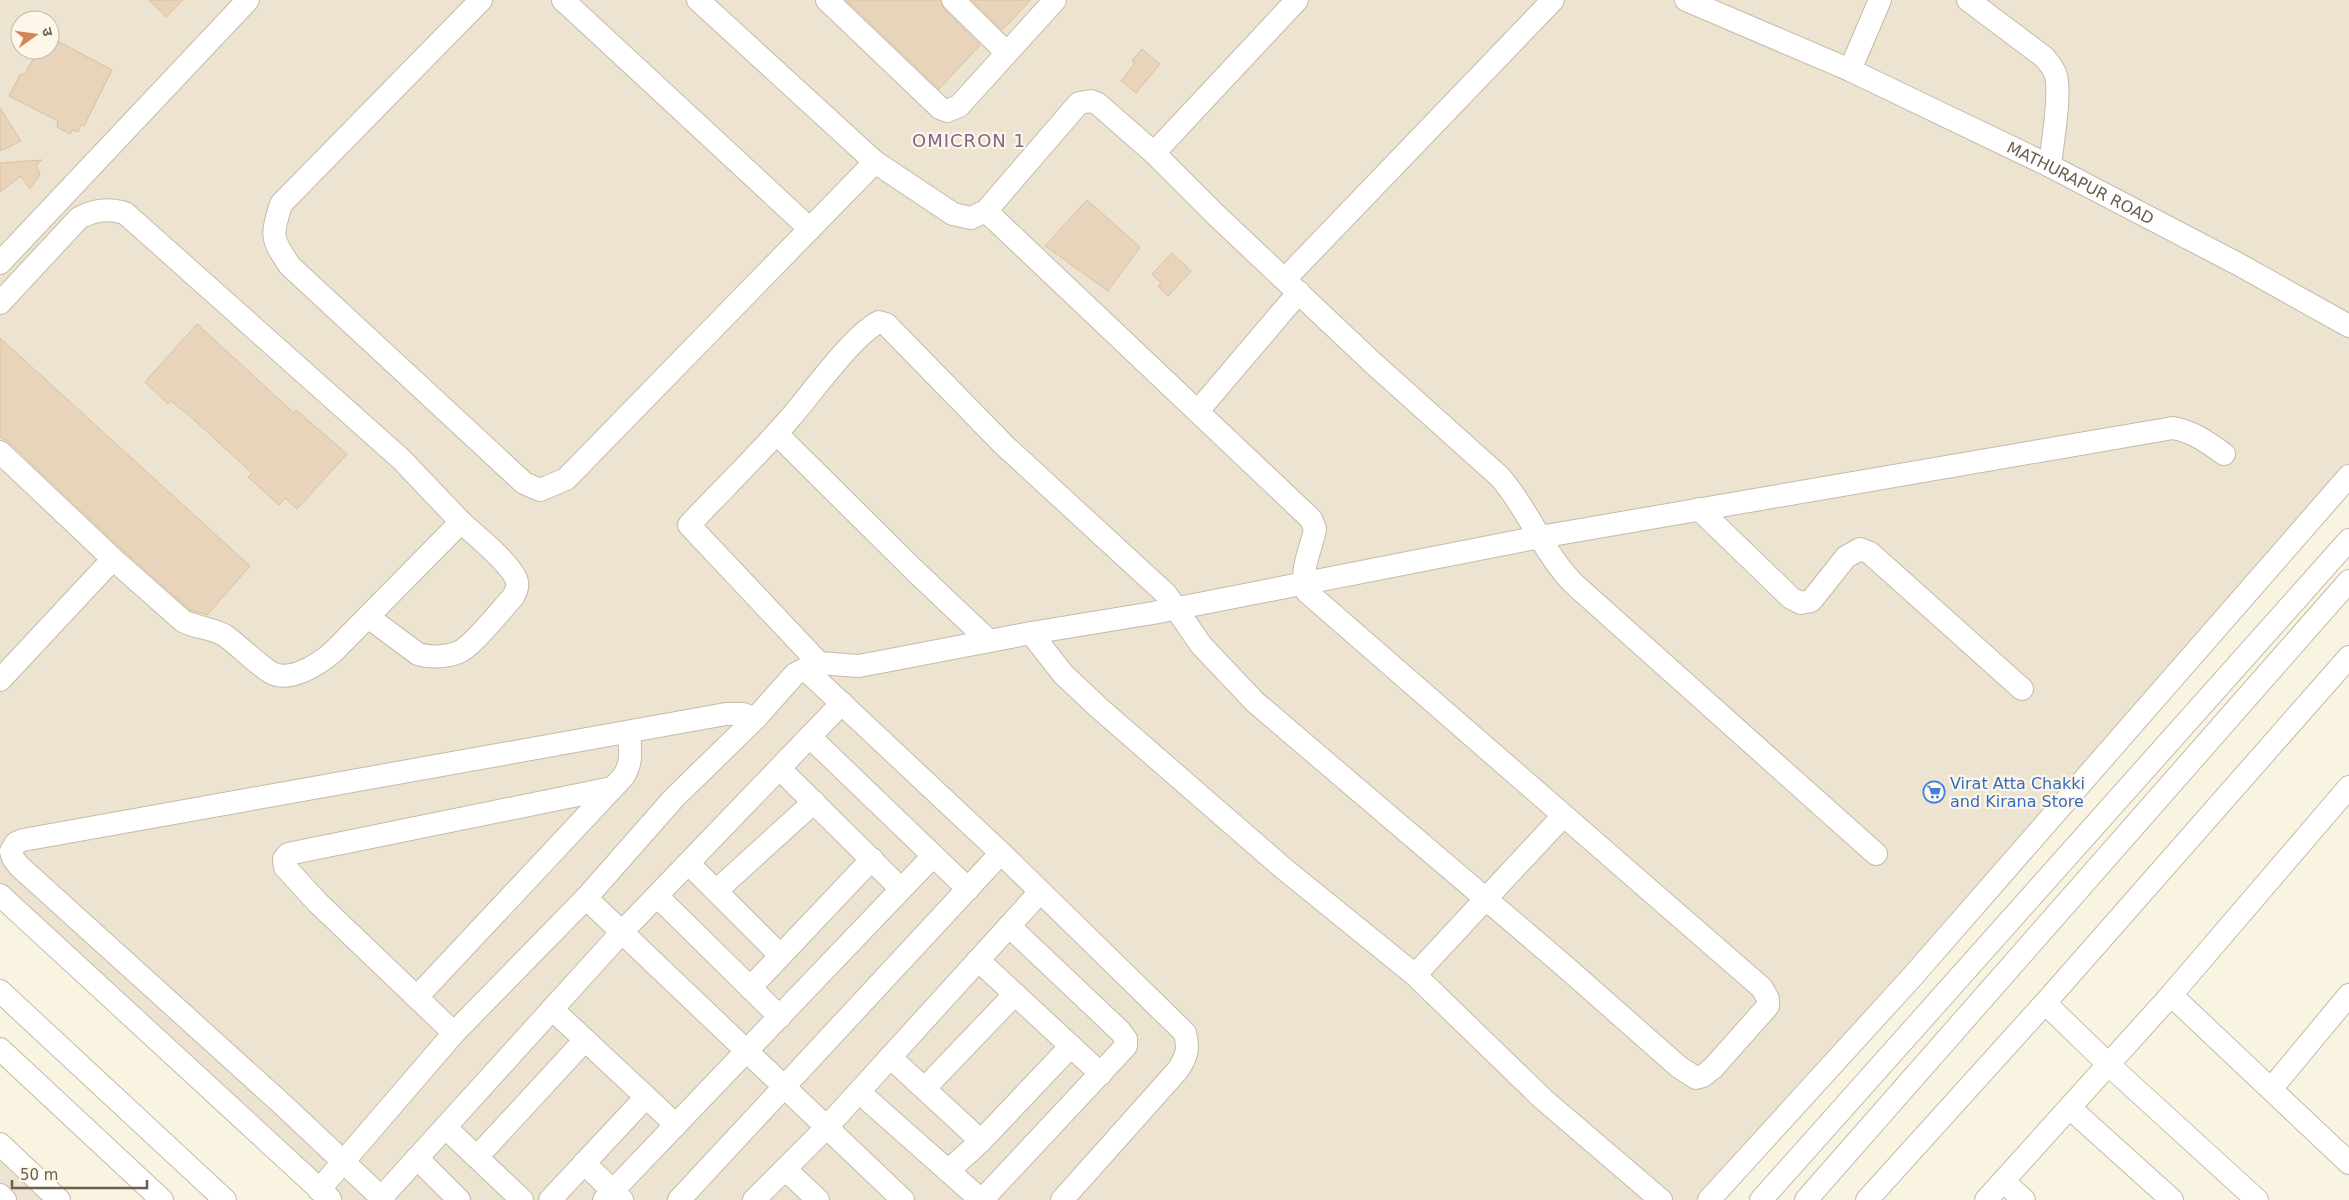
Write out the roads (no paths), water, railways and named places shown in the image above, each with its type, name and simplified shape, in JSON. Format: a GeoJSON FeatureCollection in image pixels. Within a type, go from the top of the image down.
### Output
{"type":"FeatureCollection","features":[{"type":"Feature","properties":{"kind":"street"},"geometry":{"type":"LineString","coordinates":[[0,263],[248,0]]}},
{"type":"Feature","properties":{"kind":"street"},"geometry":{"type":"LineString","coordinates":[[481,0],[281,204],[273,230],[278,247],[290,266],[524,484],[540,490],[566,479],[875,162]]}},
{"type":"Feature","properties":{"kind":"street"},"geometry":{"type":"LineString","coordinates":[[563,0],[810,230]]}},
{"type":"Feature","properties":{"kind":"street"},"geometry":{"type":"LineString","coordinates":[[698,0],[875,162],[952,214],[971,218],[986,211],[1072,110],[1084,101],[1098,104],[1154,153],[1216,215],[1373,363],[1500,478],[1512,491],[1562,572],[1574,584],[1876,854]]}},
{"type":"Feature","properties":{"kind":"street"},"geometry":{"type":"LineString","coordinates":[[827,0],[940,108],[947,111],[959,106],[1055,0]]}},
{"type":"Feature","properties":{"kind":"street"},"geometry":{"type":"LineString","coordinates":[[953,0],[1006,52]]}},
{"type":"Feature","properties":{"kind":"street"},"geometry":{"type":"LineString","coordinates":[[1154,153],[1297,0]]}},
{"type":"Feature","properties":{"kind":"street"},"geometry":{"type":"LineString","coordinates":[[1198,411],[1292,285],[1553,0]]}},
{"type":"Feature","properties":{"kind":"street","name":"MATHURAPUR ROAD"},"geometry":{"type":"LineString","coordinates":[[1686,0],[1850,70],[2050,166],[2238,264],[2349,326]]}},
{"type":"Feature","properties":{"kind":"street"},"geometry":{"type":"LineString","coordinates":[[1850,70],[1880,0]]}},
{"type":"Feature","properties":{"kind":"street"},"geometry":{"type":"LineString","coordinates":[[1969,0],[2044,57],[2052,66],[2056,78],[2057,91],[2050,166]]}},
{"type":"Feature","properties":{"kind":"street"},"geometry":{"type":"LineString","coordinates":[[0,303],[79,218],[94,211],[112,210],[125,213],[401,459],[461,522],[510,569],[516,579],[518,588],[513,597],[463,651],[426,657],[418,654],[368,618]]}},
{"type":"Feature","properties":{"kind":"street"},"geometry":{"type":"LineString","coordinates":[[986,211],[1311,519],[1315,529],[1303,568],[1304,582],[1307,592],[1562,816],[1762,988],[1768,999],[1768,1006],[1714,1068],[1703,1076],[1696,1078],[1684,1071],[1255,702],[1201,645],[1176,606],[1166,594],[973,415],[886,324],[879,322],[871,326],[860,336],[776,434],[689,525],[819,662],[860,666],[1031,633],[1152,613],[1176,606],[1304,582],[1540,537],[2173,428],[2189,431],[2224,454]]}},
{"type":"Feature","properties":{"kind":"street"},"geometry":{"type":"LineString","coordinates":[[776,434],[989,641]]}},
{"type":"Feature","properties":{"kind":"street"},"geometry":{"type":"LineString","coordinates":[[0,452],[113,560],[172,613],[194,627],[221,634],[271,673],[283,675],[294,674],[319,664],[368,618],[461,522]]}},
{"type":"Feature","properties":{"kind":"street"},"geometry":{"type":"LineString","coordinates":[[1709,1200],[1912,976],[2349,476]]}},
{"type":"Feature","properties":{"kind":"street"},"geometry":{"type":"LineString","coordinates":[[1699,509],[1791,598],[1801,603],[1811,601],[1846,557],[1860,550],[1870,553],[2022,688]]}},
{"type":"Feature","properties":{"kind":"street"},"geometry":{"type":"LineString","coordinates":[[1761,1200],[2349,540]]}},
{"type":"Feature","properties":{"kind":"street"},"geometry":{"type":"LineString","coordinates":[[0,680],[113,560]]}},
{"type":"Feature","properties":{"kind":"street"},"geometry":{"type":"LineString","coordinates":[[1806,1200],[2349,581]]}},
{"type":"Feature","properties":{"kind":"street"},"geometry":{"type":"LineString","coordinates":[[1031,633],[1063,674],[1124,730],[1282,868],[1415,975],[1543,1099],[1661,1200]]}},
{"type":"Feature","properties":{"kind":"street"},"geometry":{"type":"LineString","coordinates":[[1867,1200],[2046,1003],[2349,656]]}},
{"type":"Feature","properties":{"kind":"street"},"geometry":{"type":"LineString","coordinates":[[0,895],[325,1195],[344,1162],[454,1033],[586,898],[658,815],[756,719],[800,670],[809,671],[1001,853],[1185,1033],[1188,1046],[1185,1060],[1177,1071],[1062,1200]]}},
{"type":"Feature","properties":{"kind":"street"},"geometry":{"type":"LineString","coordinates":[[756,719],[736,713],[23,840],[16,843],[11,851],[13,858],[19,866],[268,1090],[383,1199],[417,1158],[622,932],[842,703]]}},
{"type":"Feature","properties":{"kind":"street"},"geometry":{"type":"LineString","coordinates":[[416,997],[628,770],[630,761],[629,732]]}},
{"type":"Feature","properties":{"kind":"street"},"geometry":{"type":"LineString","coordinates":[[810,737],[968,889]]}},
{"type":"Feature","properties":{"kind":"street"},"geometry":{"type":"LineString","coordinates":[[780,768],[902,889]]}},
{"type":"Feature","properties":{"kind":"street"},"geometry":{"type":"LineString","coordinates":[[1986,1200],[2171,995],[2349,787]]}},
{"type":"Feature","properties":{"kind":"street"},"geometry":{"type":"LineString","coordinates":[[454,1033],[317,902],[286,867],[284,859],[288,854],[612,788]]}},
{"type":"Feature","properties":{"kind":"street"},"geometry":{"type":"LineString","coordinates":[[716,891],[814,802]]}},
{"type":"Feature","properties":{"kind":"street"},"geometry":{"type":"LineString","coordinates":[[1415,975],[1562,816]]}},
{"type":"Feature","properties":{"kind":"street"},"geometry":{"type":"LineString","coordinates":[[679,1200],[1001,853]]}},
{"type":"Feature","properties":{"kind":"street"},"geometry":{"type":"LineString","coordinates":[[584,1163],[613,1197],[676,1125],[934,856]]}},
{"type":"Feature","properties":{"kind":"street"},"geometry":{"type":"LineString","coordinates":[[750,988],[872,859]]}},
{"type":"Feature","properties":{"kind":"street"},"geometry":{"type":"LineString","coordinates":[[689,864],[780,955]]}},
{"type":"Feature","properties":{"kind":"street"},"geometry":{"type":"LineString","coordinates":[[756,1199],[826,1128],[1040,892]]}},
{"type":"Feature","properties":{"kind":"street"},"geometry":{"type":"LineString","coordinates":[[657,896],[780,1017]]}},
{"type":"Feature","properties":{"kind":"street"},"geometry":{"type":"LineString","coordinates":[[586,898],[903,1200]]}},
{"type":"Feature","properties":{"kind":"street"},"geometry":{"type":"LineString","coordinates":[[859,1092],[981,1200],[1102,1074],[1126,1046],[1126,1039],[1120,1031],[1009,926]]}},
{"type":"Feature","properties":{"kind":"street"},"geometry":{"type":"LineString","coordinates":[[978,960],[1102,1074]]}},
{"type":"Feature","properties":{"kind":"street"},"geometry":{"type":"LineString","coordinates":[[0,991],[225,1200]]}},
{"type":"Feature","properties":{"kind":"street"},"geometry":{"type":"LineString","coordinates":[[926,1088],[1015,994]]}},
{"type":"Feature","properties":{"kind":"street"},"geometry":{"type":"LineString","coordinates":[[2171,995],[2349,1163]]}},
{"type":"Feature","properties":{"kind":"street"},"geometry":{"type":"LineString","coordinates":[[2271,1088],[2349,995]]}},
{"type":"Feature","properties":{"kind":"street"},"geometry":{"type":"LineString","coordinates":[[2046,1003],[2108,1064],[2257,1200]]}},
{"type":"Feature","properties":{"kind":"street"},"geometry":{"type":"LineString","coordinates":[[552,1009],[676,1125]]}},
{"type":"Feature","properties":{"kind":"street"},"geometry":{"type":"LineString","coordinates":[[477,1157],[585,1040]]}},
{"type":"Feature","properties":{"kind":"street"},"geometry":{"type":"LineString","coordinates":[[948,1171],[980,1141],[1071,1046]]}},
{"type":"Feature","properties":{"kind":"street"},"geometry":{"type":"LineString","coordinates":[[0,1049],[162,1200]]}},
{"type":"Feature","properties":{"kind":"street"},"geometry":{"type":"LineString","coordinates":[[890,1057],[926,1088],[980,1141]]}},
{"type":"Feature","properties":{"kind":"street"},"geometry":{"type":"LineString","coordinates":[[550,1200],[646,1097]]}},
{"type":"Feature","properties":{"kind":"street"},"geometry":{"type":"LineString","coordinates":[[2070,1108],[2172,1200]]}},
{"type":"Feature","properties":{"kind":"street"},"geometry":{"type":"LineString","coordinates":[[446,1127],[522,1200]]}},
{"type":"Feature","properties":{"kind":"street"},"geometry":{"type":"LineString","coordinates":[[0,1144],[60,1200]]}},
{"type":"Feature","properties":{"kind":"street"},"geometry":{"type":"LineString","coordinates":[[417,1158],[459,1200]]}},
{"type":"Feature","properties":{"kind":"street"},"geometry":{"type":"LineString","coordinates":[[785,1169],[818,1200]]}},
{"type":"Feature","properties":{"kind":"street"},"geometry":{"type":"LineString","coordinates":[[2003,1181],[2024,1200]]}},
{"type":"Feature","properties":{"kind":"street"},"geometry":{"type":"LineString","coordinates":[[0,1195],[5,1200]]}},
{"type":"Feature","properties":{"kind":"place","name":"Virat Atta Chakki and Kirana Store"},"geometry":{"type":"Point","coordinates":[1934,792]}},
{"type":"Feature","properties":{"kind":"district","name":"OMICRON 1"},"geometry":{"type":"Point","coordinates":[969,141]}}]}
